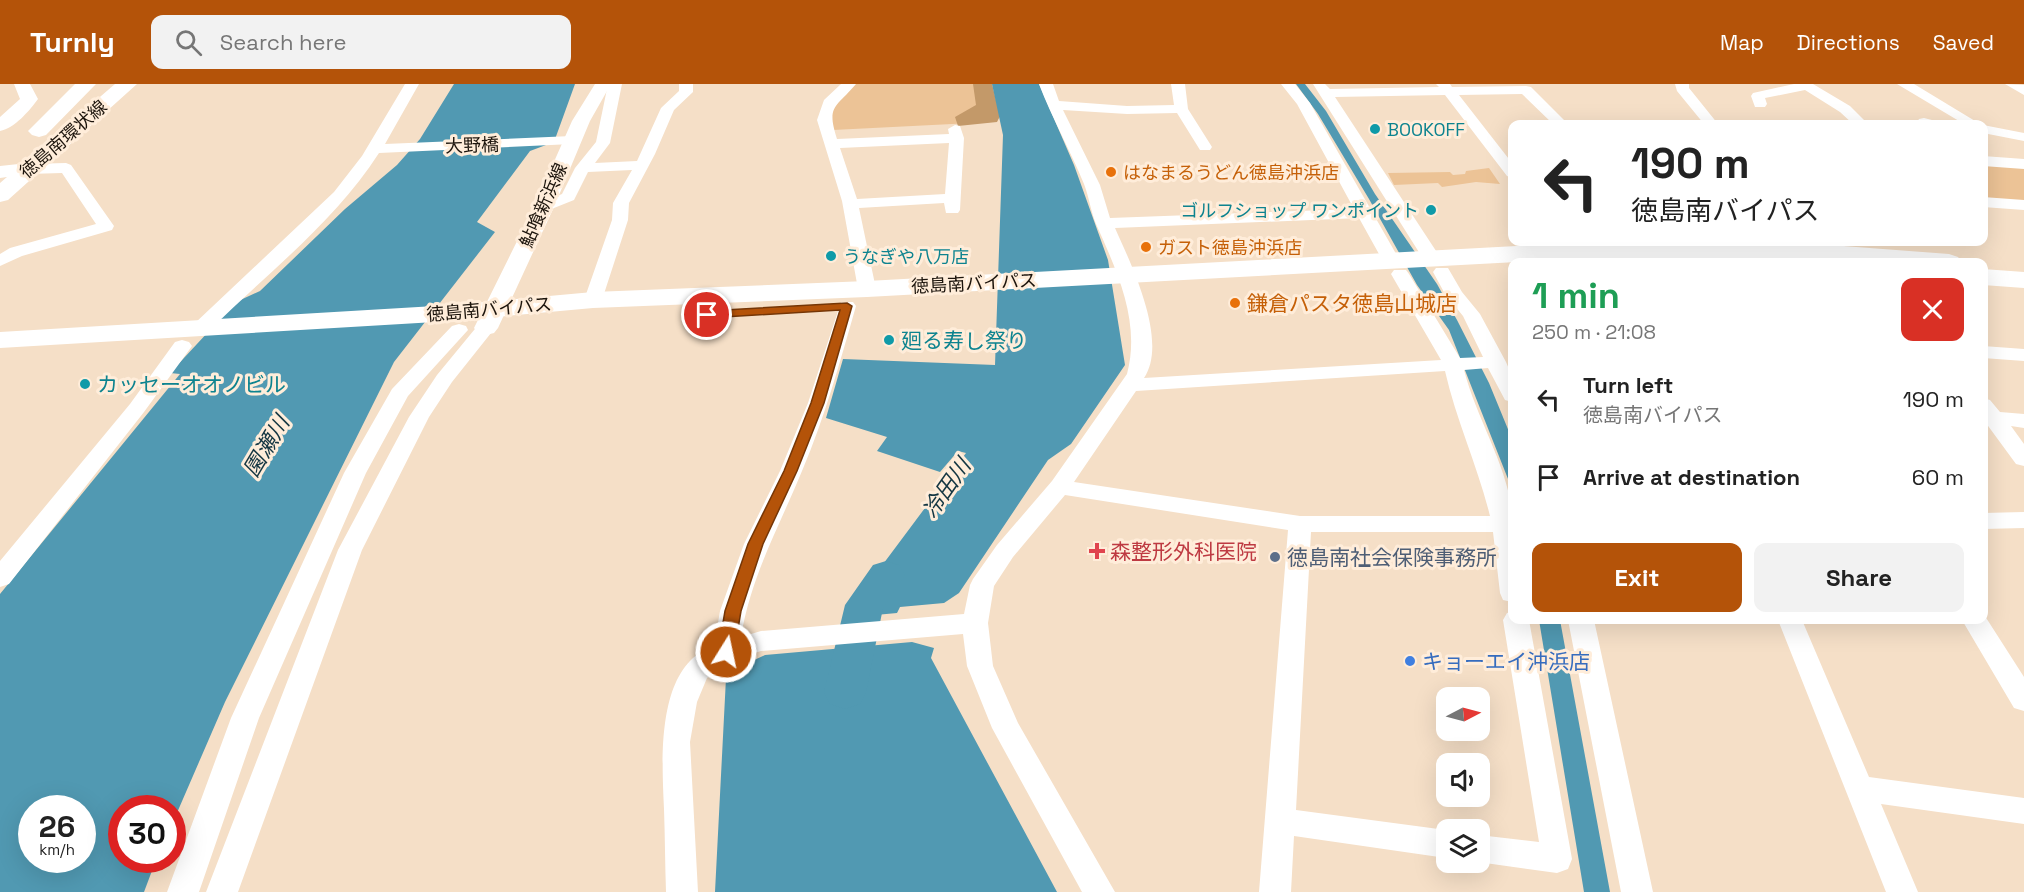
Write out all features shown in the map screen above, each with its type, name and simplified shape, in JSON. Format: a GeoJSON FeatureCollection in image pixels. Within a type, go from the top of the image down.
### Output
{"type":"FeatureCollection","features":[{"type":"Feature","properties":{"kind":"highway","name":"徳島南環状線"},"geometry":{"type":"LineString","coordinates":[[0,195],[23,155],[86,84]]}},
{"type":"Feature","properties":{"kind":"highway","name":"徳島南環状線"},"geometry":{"type":"LineString","coordinates":[[0,166],[23,155],[127,84]]}},
{"type":"Feature","properties":{"kind":"highway","name":"徳島南バイパス"},"geometry":{"type":"LineString","coordinates":[[489,319],[1416,265],[1572,252],[1837,248],[1917,258]]}},
{"type":"Feature","properties":{"kind":"highway","name":"徳島南バイパス"},"geometry":{"type":"LineString","coordinates":[[1416,265],[1508,269]]}},
{"type":"Feature","properties":{"kind":"highway"},"geometry":{"type":"LineString","coordinates":[[1988,265],[2024,268]]}},
{"type":"Feature","properties":{"kind":"highway"},"geometry":{"type":"LineString","coordinates":[[1988,277],[2024,280]]}},
{"type":"Feature","properties":{"kind":"highway","name":"徳島南バイパス"},"geometry":{"type":"LineString","coordinates":[[0,340],[196,336],[450,324],[593,300],[857,298]]}},
{"type":"Feature","properties":{"kind":"highway","name":"徳島南バイパス"},"geometry":{"type":"LineString","coordinates":[[0,356],[196,336]]}},
{"type":"Feature","properties":{"kind":"main road"},"geometry":{"type":"LineString","coordinates":[[3,121],[29,99],[22,84]]}},
{"type":"Feature","properties":{"kind":"main road","name":"鮎喰新浜線"},"geometry":{"type":"LineString","coordinates":[[489,319],[544,207],[567,142],[603,84]]}},
{"type":"Feature","properties":{"kind":"main road"},"geometry":{"type":"LineString","coordinates":[[0,172],[23,155]]}},
{"type":"Feature","properties":{"kind":"street"},"geometry":{"type":"LineString","coordinates":[[544,207],[568,197],[583,168],[603,143],[615,84]]}},
{"type":"Feature","properties":{"kind":"street"},"geometry":{"type":"LineString","coordinates":[[593,300],[620,220],[621,203],[642,165],[668,108],[686,92],[686,84]]}},
{"type":"Feature","properties":{"kind":"street"},"geometry":{"type":"LineString","coordinates":[[726,652],[733,611],[756,544],[791,471],[857,298],[850,204],[824,120],[831,100],[849,84]]}},
{"type":"Feature","properties":{"kind":"street"},"geometry":{"type":"LineString","coordinates":[[1046,84],[1053,105],[1092,186],[1123,282],[1143,360],[1130,385],[1060,486],[1005,550],[982,585],[975,623],[980,666],[1006,728],[1099,892]]}},
{"type":"Feature","properties":{"kind":"street"},"geometry":{"type":"LineString","coordinates":[[1178,84],[1181,109],[1205,147]]}},
{"type":"Feature","properties":{"kind":"street"},"geometry":{"type":"LineString","coordinates":[[1288,84],[1303,104],[1364,213],[1416,265],[1454,294],[1471,314],[1508,388]]}},
{"type":"Feature","properties":{"kind":"street"},"geometry":{"type":"LineString","coordinates":[[1682,84],[1682,88],[1708,120]]}},
{"type":"Feature","properties":{"kind":"street"},"geometry":{"type":"LineString","coordinates":[[2012,84],[2024,91]]}},
{"type":"Feature","properties":{"kind":"street"},"geometry":{"type":"LineString","coordinates":[[1760,104],[1758,96],[1809,85],[1845,109],[1857,120]]}},
{"type":"Feature","properties":{"kind":"street"},"geometry":{"type":"LineString","coordinates":[[0,578],[137,408],[158,376],[341,194],[379,149],[407,87]]}},
{"type":"Feature","properties":{"kind":"street"},"geometry":{"type":"LineString","coordinates":[[1446,87],[1508,169]]}},
{"type":"Feature","properties":{"kind":"street"},"geometry":{"type":"LineString","coordinates":[[1060,486],[1300,524],[1508,524],[1459,389],[1454,363],[1416,265],[1322,88],[1527,87],[1557,120]]}},
{"type":"Feature","properties":{"kind":"street"},"geometry":{"type":"LineString","coordinates":[[1909,87],[1932,90]]}},
{"type":"Feature","properties":{"kind":"street"},"geometry":{"type":"LineString","coordinates":[[1909,87],[1966,120]]}},
{"type":"Feature","properties":{"kind":"street"},"geometry":{"type":"LineString","coordinates":[[1053,105],[1127,111],[1181,109]]}},
{"type":"Feature","properties":{"kind":"street"},"geometry":{"type":"LineString","coordinates":[[1988,130],[2024,137]]}},
{"type":"Feature","properties":{"kind":"street"},"geometry":{"type":"LineString","coordinates":[[831,144],[956,134],[953,204],[850,204]]}},
{"type":"Feature","properties":{"kind":"street"},"geometry":{"type":"LineString","coordinates":[[567,142],[578,148],[576,160],[566,180],[570,194]]}},
{"type":"Feature","properties":{"kind":"street","name":"大野橋"},"geometry":{"type":"LineString","coordinates":[[379,149],[567,142]]}},
{"type":"Feature","properties":{"kind":"street"},"geometry":{"type":"LineString","coordinates":[[0,261],[16,252],[106,226],[66,168],[23,155]]}},
{"type":"Feature","properties":{"kind":"street"},"geometry":{"type":"LineString","coordinates":[[1988,161],[2024,164]]}},
{"type":"Feature","properties":{"kind":"street"},"geometry":{"type":"LineString","coordinates":[[583,168],[642,165]]}},
{"type":"Feature","properties":{"kind":"street"},"geometry":{"type":"LineString","coordinates":[[1988,202],[2024,205]]}},
{"type":"Feature","properties":{"kind":"street"},"geometry":{"type":"LineString","coordinates":[[1104,223],[1364,213]]}},
{"type":"Feature","properties":{"kind":"street"},"geometry":{"type":"LineString","coordinates":[[222,892],[350,550],[419,417],[489,319]]}},
{"type":"Feature","properties":{"kind":"street"},"geometry":{"type":"LineString","coordinates":[[183,892],[245,718],[355,473],[399,393],[450,324]]}},
{"type":"Feature","properties":{"kind":"street"},"geometry":{"type":"LineString","coordinates":[[1988,352],[2024,355]]}},
{"type":"Feature","properties":{"kind":"street"},"geometry":{"type":"LineString","coordinates":[[1130,385],[1496,362]]}},
{"type":"Feature","properties":{"kind":"street"},"geometry":{"type":"LineString","coordinates":[[1988,411],[2024,421]]}},
{"type":"Feature","properties":{"kind":"street"},"geometry":{"type":"LineString","coordinates":[[1988,411],[2024,459]]}},
{"type":"Feature","properties":{"kind":"street"},"geometry":{"type":"LineString","coordinates":[[1988,521],[2024,520]]}},
{"type":"Feature","properties":{"kind":"street"},"geometry":{"type":"LineString","coordinates":[[1275,892],[1300,524]]}},
{"type":"Feature","properties":{"kind":"street"},"geometry":{"type":"LineString","coordinates":[[682,892],[676,742],[683,702],[696,671],[717,655],[761,640],[975,623]]}},
{"type":"Feature","properties":{"kind":"street"},"geometry":{"type":"LineString","coordinates":[[1490,850],[1557,859],[1517,624]]}},
{"type":"Feature","properties":{"kind":"street"},"geometry":{"type":"LineString","coordinates":[[1582,624],[1637,892]]}},
{"type":"Feature","properties":{"kind":"street"},"geometry":{"type":"LineString","coordinates":[[1792,624],[1902,892]]}},
{"type":"Feature","properties":{"kind":"street"},"geometry":{"type":"LineString","coordinates":[[1977,624],[2024,700]]}},
{"type":"Feature","properties":{"kind":"street"},"geometry":{"type":"LineString","coordinates":[[1858,788],[2024,811]]}},
{"type":"Feature","properties":{"kind":"street"},"geometry":{"type":"LineString","coordinates":[[1281,821],[1436,843]]}},
{"type":"Feature","properties":{"kind":"shaded area"},"geometry":{"type":"Polygon","coordinates":[[[855,84],[985,84],[992,122],[833,130],[831,116],[833,110],[855,84]]]}},
{"type":"Feature","properties":{"kind":"shaded area"},"geometry":{"type":"Polygon","coordinates":[[[973,84],[992,84],[1000,116],[997,122],[958,126],[955,117],[976,105],[973,84]]]}},
{"type":"Feature","properties":{"kind":"shaded area"},"geometry":{"type":"Polygon","coordinates":[[[1988,165],[2024,168],[2024,202],[1988,199],[1988,165]]]}},
{"type":"Feature","properties":{"kind":"shaded area"},"geometry":{"type":"Polygon","coordinates":[[[1489,168],[1500,184],[1476,182],[1442,187],[1438,183],[1394,185],[1388,173],[1450,172],[1453,175],[1489,168]]]}},
{"type":"Feature","properties":{"kind":"water","name":"園瀬川"},"geometry":{"type":"Polygon","coordinates":[[[454,84],[575,84],[554,142],[530,151],[477,222],[495,232],[394,362],[225,702],[185,795],[108,795],[108,873],[151,873],[144,892],[0,892],[0,594],[180,374],[170,373],[236,302],[260,291],[345,209],[397,165],[420,139],[454,84]]]}},
{"type":"Feature","properties":{"kind":"water"},"geometry":{"type":"Polygon","coordinates":[[[992,84],[1039,84],[1074,165],[1108,260],[1125,365],[1071,444],[1048,460],[959,593],[944,603],[900,607],[897,613],[854,617],[866,587],[966,453],[958,451],[940,472],[877,451],[887,437],[826,418],[843,359],[995,365],[1003,135],[992,84]]]}},
{"type":"Feature","properties":{"kind":"water"},"geometry":{"type":"Polygon","coordinates":[[[1296,84],[1305,84],[1326,111],[1375,194],[1437,284],[1457,320],[1489,383],[1508,429],[1508,479],[1449,330],[1417,285],[1318,114],[1296,84]]]}},
{"type":"Feature","properties":{"kind":"water"},"geometry":{"type":"Polygon","coordinates":[[[1540,624],[1561,624],[1610,892],[1584,892],[1540,624]]]}},
{"type":"Feature","properties":{"kind":"water"},"geometry":{"type":"Polygon","coordinates":[[[912,642],[934,648],[931,658],[1057,892],[715,892],[726,678],[739,667],[765,655],[912,642]]]}},
{"type":"Feature","properties":{"kind":"waterway","name":"冷田川"},"geometry":{"type":"LineString","coordinates":[[845,692],[864,605],[886,575]]}},
{"type":"Feature","properties":{"kind":"place","name":"BOOKOFF"},"geometry":{"type":"Point","coordinates":[1375,129]}},
{"type":"Feature","properties":{"kind":"place","name":"はなまるうどん徳島沖浜店"},"geometry":{"type":"Point","coordinates":[1111,172]}},
{"type":"Feature","properties":{"kind":"place","name":"ゴルフショップ ワンポイント"},"geometry":{"type":"Point","coordinates":[1431,210]}},
{"type":"Feature","properties":{"kind":"place","name":"ガスト徳島沖浜店"},"geometry":{"type":"Point","coordinates":[1146,247]}},
{"type":"Feature","properties":{"kind":"place","name":"うなぎや八万店"},"geometry":{"type":"Point","coordinates":[831,256]}},
{"type":"Feature","properties":{"kind":"place","name":"鎌倉パスタ徳島山城店"},"geometry":{"type":"Point","coordinates":[1235,303]}},
{"type":"Feature","properties":{"kind":"place","name":"廻る寿し祭り"},"geometry":{"type":"Point","coordinates":[889,340]}},
{"type":"Feature","properties":{"kind":"place","name":"カッセーオオノビル"},"geometry":{"type":"Point","coordinates":[85,384]}},
{"type":"Feature","properties":{"kind":"place","name":"森整形外科医院"},"geometry":{"type":"Point","coordinates":[1097,551]}},
{"type":"Feature","properties":{"kind":"place","name":"徳島南社会保険事務所"},"geometry":{"type":"Point","coordinates":[1275,557]}},
{"type":"Feature","properties":{"kind":"place","name":"キョーエイ沖浜店"},"geometry":{"type":"Point","coordinates":[1410,661]}},
{"type":"Feature","properties":{"kind":"route"},"geometry":{"type":"LineString","coordinates":[[707,315],[847,306],[818,403],[791,471],[756,544],[733,611],[726,652]]}}]}
